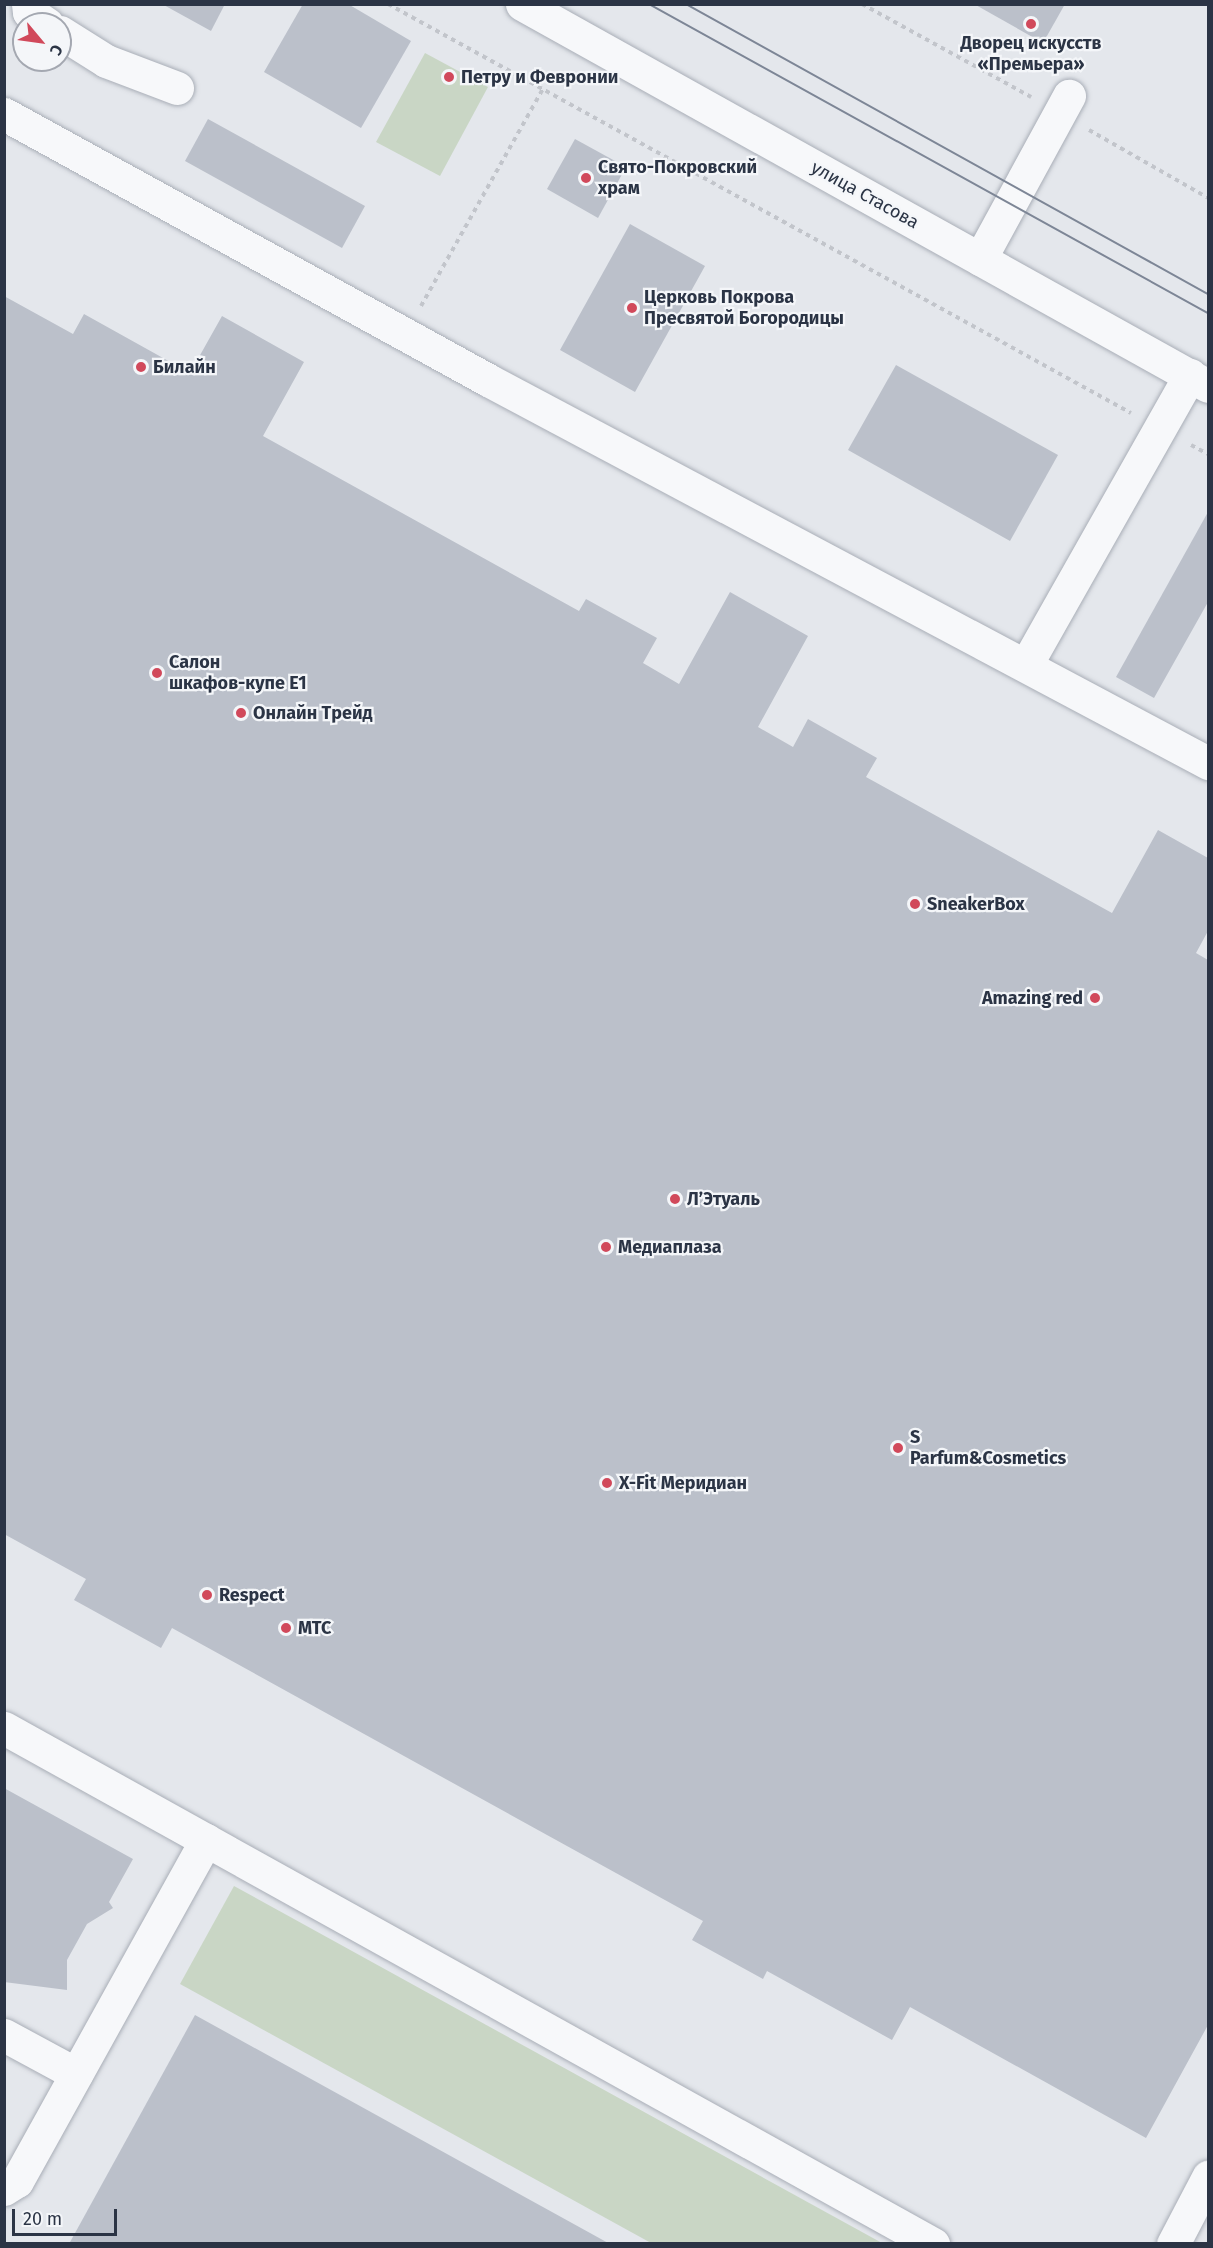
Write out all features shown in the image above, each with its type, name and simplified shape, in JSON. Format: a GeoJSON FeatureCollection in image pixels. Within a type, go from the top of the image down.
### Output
{"type":"FeatureCollection","features":[{"type":"Feature","properties":{"kind":"street","name":"улица Стасова"},"geometry":{"type":"LineString","coordinates":[[522,4],[1199,381]]}},
{"type":"Feature","properties":{"kind":"street"},"geometry":{"type":"LineString","coordinates":[[72,40],[106,61],[177,88]]}},
{"type":"Feature","properties":{"kind":"street"},"geometry":{"type":"LineString","coordinates":[[980,259],[1069,96]]}},
{"type":"Feature","properties":{"kind":"street"},"geometry":{"type":"LineString","coordinates":[[4,114],[406,335],[1027,663],[1209,763]]}},
{"type":"Feature","properties":{"kind":"street"},"geometry":{"type":"LineString","coordinates":[[1027,663],[1160,429],[1199,381]]}},
{"type":"Feature","properties":{"kind":"street"},"geometry":{"type":"LineString","coordinates":[[4,1728],[933,2244]]}},
{"type":"Feature","properties":{"kind":"street"},"geometry":{"type":"LineString","coordinates":[[4,2189],[17,2181],[206,1840]]}},
{"type":"Feature","properties":{"kind":"street"},"geometry":{"type":"LineString","coordinates":[[4,2035],[76,2074]]}},
{"type":"Feature","properties":{"kind":"street"},"geometry":{"type":"LineString","coordinates":[[1173,2244],[1209,2177]]}},
{"type":"Feature","properties":{"kind":"path"},"geometry":{"type":"LineString","coordinates":[[388,4],[1209,454]]}},
{"type":"Feature","properties":{"kind":"path"},"geometry":{"type":"LineString","coordinates":[[406,335],[542,90]]}},
{"type":"Feature","properties":{"kind":"green space"},"geometry":{"type":"Polygon","coordinates":[[[425,53],[488,87],[440,176],[376,142],[425,53]]]}},
{"type":"Feature","properties":{"kind":"green space"},"geometry":{"type":"Polygon","coordinates":[[[234,1886],[882,2243],[651,2243],[180,1984],[234,1886]]]}},
{"type":"Feature","properties":{"kind":"building"},"geometry":{"type":"Polygon","coordinates":[[[162,4],[225,4],[211,31],[162,4]]]}},
{"type":"Feature","properties":{"kind":"building"},"geometry":{"type":"Polygon","coordinates":[[[303,4],[348,4],[411,41],[361,128],[264,72],[303,4]]]}},
{"type":"Feature","properties":{"kind":"building","name":"Дворец искусств «Премьера»"},"geometry":{"type":"Polygon","coordinates":[[[974,4],[1065,4],[1043,43],[974,4]]]}},
{"type":"Feature","properties":{"kind":"building"},"geometry":{"type":"Polygon","coordinates":[[[208,119],[365,206],[342,248],[185,161],[208,119]]]}},
{"type":"Feature","properties":{"kind":"building","name":"Свято-Покровский храм"},"geometry":{"type":"Polygon","coordinates":[[[575,139],[626,167],[598,218],[547,189],[575,139]]]}},
{"type":"Feature","properties":{"kind":"building","name":"Церковь Покрова Пресвятой Богородицы"},"geometry":{"type":"Polygon","coordinates":[[[630,224],[705,266],[635,392],[560,350],[630,224]]]}},
{"type":"Feature","properties":{"kind":"building","name":"Медиаплаза"},"geometry":{"type":"Polygon","coordinates":[[[4,296],[73,334],[84,314],[190,373],[222,316],[304,362],[263,436],[579,611],[586,599],[657,638],[643,663],[679,684],[730,592],[808,636],[758,727],[793,747],[808,719],[877,758],[866,777],[1112,913],[1158,830],[1208,858],[1208,931],[1196,953],[1208,960],[1208,2025],[1146,2138],[910,2007],[892,2040],[767,1971],[763,1979],[692,1940],[703,1921],[172,1628],[161,1648],[74,1600],[86,1579],[4,1534],[4,296]]]}},
{"type":"Feature","properties":{"kind":"building"},"geometry":{"type":"Polygon","coordinates":[[[896,365],[1058,455],[1010,541],[848,450],[896,365]]]}},
{"type":"Feature","properties":{"kind":"building"},"geometry":{"type":"Polygon","coordinates":[[[1208,512],[1208,602],[1154,698],[1116,677],[1208,512]]]}},
{"type":"Feature","properties":{"kind":"building"},"geometry":{"type":"Polygon","coordinates":[[[4,1788],[133,1859],[109,1902],[113,1908],[87,1924],[67,1960],[67,1990],[4,1982],[4,1788]]]}},
{"type":"Feature","properties":{"kind":"building"},"geometry":{"type":"Polygon","coordinates":[[[195,2015],[610,2244],[69,2244],[195,2015]]]}},
{"type":"Feature","properties":{"kind":"tram line"},"geometry":{"type":"LineString","coordinates":[[649,4],[1208,313]]}},
{"type":"Feature","properties":{"kind":"tram line"},"geometry":{"type":"LineString","coordinates":[[686,4],[1208,294]]}},
{"type":"Feature","properties":{"kind":"place","name":"Дворец искусств «Премьера»"},"geometry":{"type":"Point","coordinates":[1031,24]}},
{"type":"Feature","properties":{"kind":"place","name":"Петру и Февронии"},"geometry":{"type":"Point","coordinates":[449,77]}},
{"type":"Feature","properties":{"kind":"place","name":"Свято-Покровский храм"},"geometry":{"type":"Point","coordinates":[586,178]}},
{"type":"Feature","properties":{"kind":"place","name":"Церковь Покрова Пресвятой Богородицы"},"geometry":{"type":"Point","coordinates":[632,308]}},
{"type":"Feature","properties":{"kind":"place","name":"Билайн"},"geometry":{"type":"Point","coordinates":[141,367]}},
{"type":"Feature","properties":{"kind":"place","name":"Салон шкафов-купе Е1"},"geometry":{"type":"Point","coordinates":[157,673]}},
{"type":"Feature","properties":{"kind":"place","name":"Онлайн Трейд"},"geometry":{"type":"Point","coordinates":[241,713]}},
{"type":"Feature","properties":{"kind":"place","name":"SneakerBox"},"geometry":{"type":"Point","coordinates":[915,904]}},
{"type":"Feature","properties":{"kind":"place","name":"Amazing red"},"geometry":{"type":"Point","coordinates":[1095,998]}},
{"type":"Feature","properties":{"kind":"place","name":"Л’Этуаль"},"geometry":{"type":"Point","coordinates":[675,1199]}},
{"type":"Feature","properties":{"kind":"place","name":"Медиаплаза"},"geometry":{"type":"Point","coordinates":[606,1247]}},
{"type":"Feature","properties":{"kind":"place","name":"S Parfum&Cosmetics"},"geometry":{"type":"Point","coordinates":[898,1448]}},
{"type":"Feature","properties":{"kind":"place","name":"X-Fit Меридиан"},"geometry":{"type":"Point","coordinates":[607,1483]}},
{"type":"Feature","properties":{"kind":"place","name":"Respect"},"geometry":{"type":"Point","coordinates":[207,1595]}},
{"type":"Feature","properties":{"kind":"place","name":"МТС"},"geometry":{"type":"Point","coordinates":[286,1628]}}]}
